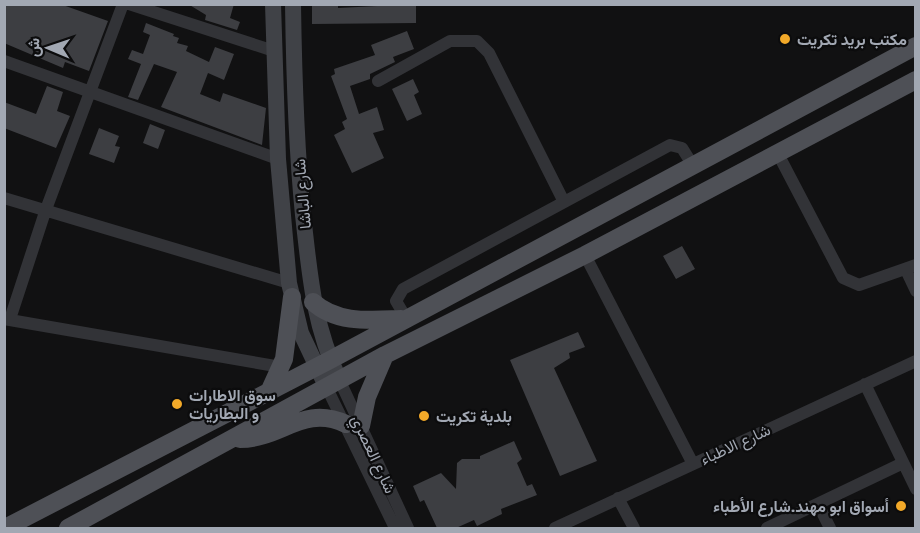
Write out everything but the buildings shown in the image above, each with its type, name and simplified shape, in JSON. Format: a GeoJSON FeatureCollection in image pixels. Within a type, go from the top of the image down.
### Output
{"type":"FeatureCollection","features":[{"type":"Feature","properties":{"kind":"main road"},"geometry":{"type":"LineString","coordinates":[[273,4],[278,159],[290,290],[301,333],[323,364],[333,383]]}},
{"type":"Feature","properties":{"kind":"main road","name":"شارع الباشا"},"geometry":{"type":"LineString","coordinates":[[293,4],[298,150],[313,302],[323,364]]}},
{"type":"Feature","properties":{"kind":"main road"},"geometry":{"type":"LineString","coordinates":[[5,528],[323,364],[915,46]]}},
{"type":"Feature","properties":{"kind":"main road"},"geometry":{"type":"LineString","coordinates":[[79,526],[333,383],[585,255],[915,80]]}},
{"type":"Feature","properties":{"kind":"main road"},"geometry":{"type":"LineString","coordinates":[[269,392],[281,367],[290,290]]}},
{"type":"Feature","properties":{"kind":"main road"},"geometry":{"type":"LineString","coordinates":[[313,302],[328,313],[345,318],[405,318]]}},
{"type":"Feature","properties":{"kind":"main road"},"geometry":{"type":"LineString","coordinates":[[232,438],[268,434],[307,418],[327,417],[354,425],[386,355]]}},
{"type":"Feature","properties":{"kind":"street"},"geometry":{"type":"LineString","coordinates":[[123,4],[7,319],[281,367]]}},
{"type":"Feature","properties":{"kind":"street"},"geometry":{"type":"LineString","coordinates":[[129,4],[274,51]]}},
{"type":"Feature","properties":{"kind":"street"},"geometry":{"type":"LineString","coordinates":[[378,81],[450,41],[477,41],[489,52],[564,202]]}},
{"type":"Feature","properties":{"kind":"street"},"geometry":{"type":"LineString","coordinates":[[4,62],[278,159]]}},
{"type":"Feature","properties":{"kind":"street"},"geometry":{"type":"LineString","coordinates":[[405,318],[396,301],[403,289],[670,145],[682,148],[692,164]]}},
{"type":"Feature","properties":{"kind":"street"},"geometry":{"type":"LineString","coordinates":[[777,152],[843,278],[859,285],[911,267],[915,291]]}},
{"type":"Feature","properties":{"kind":"street"},"geometry":{"type":"LineString","coordinates":[[4,198],[290,290]]}},
{"type":"Feature","properties":{"kind":"street"},"geometry":{"type":"LineString","coordinates":[[585,255],[693,464]]}},
{"type":"Feature","properties":{"kind":"street","name":"شارع الاطباء"},"geometry":{"type":"LineString","coordinates":[[555,528],[915,361]]}},
{"type":"Feature","properties":{"kind":"street","name":"شارع العصري"},"geometry":{"type":"LineString","coordinates":[[333,383],[408,528]]}},
{"type":"Feature","properties":{"kind":"street"},"geometry":{"type":"LineString","coordinates":[[865,384],[915,489]]}},
{"type":"Feature","properties":{"kind":"street","name":"شارع العصري"},"geometry":{"type":"LineString","coordinates":[[354,425],[395,528]]}},
{"type":"Feature","properties":{"kind":"street"},"geometry":{"type":"LineString","coordinates":[[767,528],[903,463]]}},
{"type":"Feature","properties":{"kind":"street"},"geometry":{"type":"LineString","coordinates":[[618,498],[634,528]]}},
{"type":"Feature","properties":{"kind":"street"},"geometry":{"type":"LineString","coordinates":[[818,504],[830,528]]}},
{"type":"Feature","properties":{"kind":"place","name":"مكتب بريد تكريت"},"geometry":{"type":"Point","coordinates":[785,39]}},
{"type":"Feature","properties":{"kind":"place","name":"سوق الاطارات و البطاريات"},"geometry":{"type":"Point","coordinates":[177,404]}},
{"type":"Feature","properties":{"kind":"place","name":"بلدية تكريت"},"geometry":{"type":"Point","coordinates":[424,416]}},
{"type":"Feature","properties":{"kind":"place","name":"أسواق ابو مهند.شارع الأطباء"},"geometry":{"type":"Point","coordinates":[901,506]}}]}
